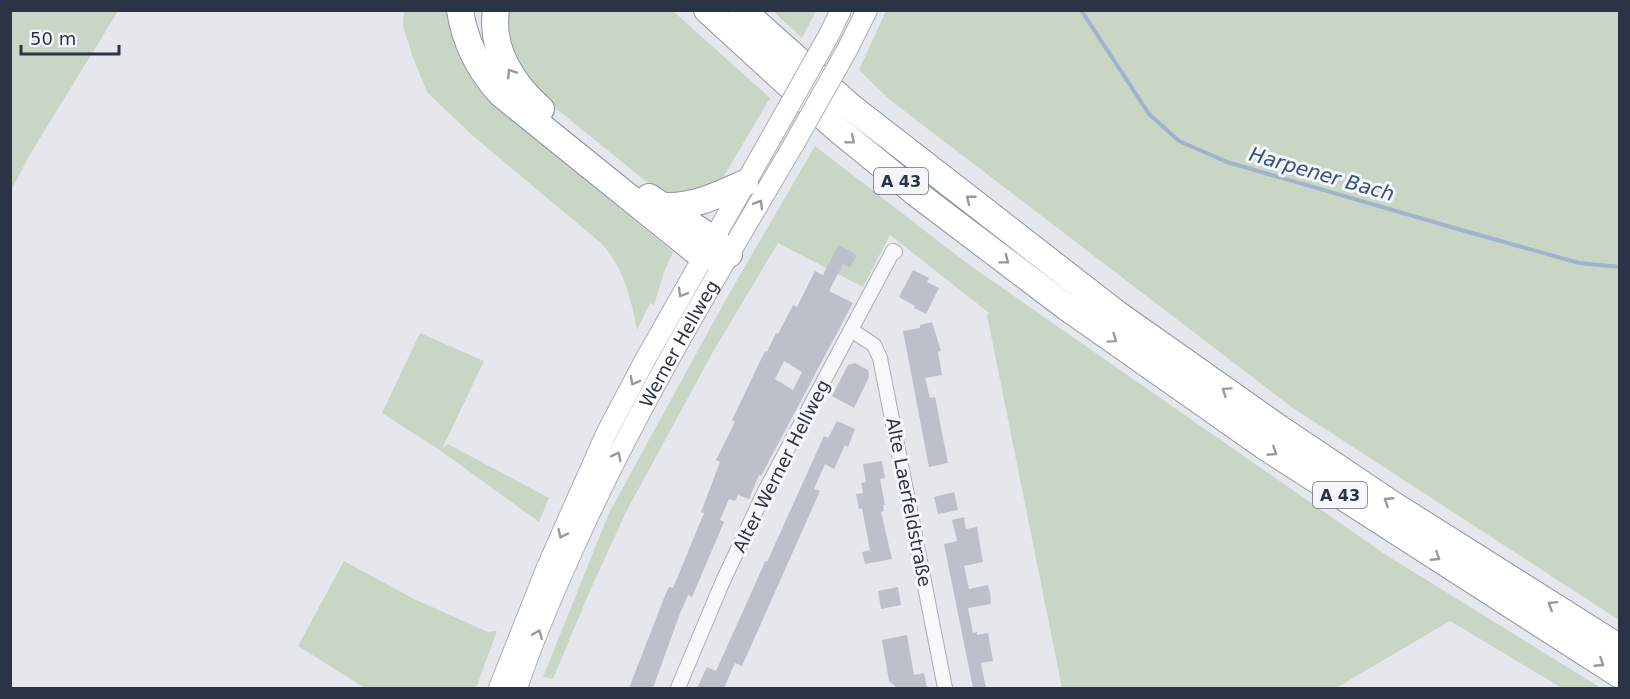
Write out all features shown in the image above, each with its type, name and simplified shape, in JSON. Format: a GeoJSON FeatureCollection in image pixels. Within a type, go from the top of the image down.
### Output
{"type":"FeatureCollection","features":[{"type":"Feature","properties":{"kind":"highway"},"geometry":{"type":"LineString","coordinates":[[460,10],[462,27],[476,60],[487,79],[501,94],[715,250]]}},
{"type":"Feature","properties":{"kind":"highway"},"geometry":{"type":"LineString","coordinates":[[496,10],[494,24],[499,50],[504,63],[521,89],[536,104],[645,194],[665,206],[715,250]]}},
{"type":"Feature","properties":{"kind":"highway"},"geometry":{"type":"LineString","coordinates":[[686,10],[703,26],[744,45]]}},
{"type":"Feature","properties":{"kind":"highway","name":"A 43"},"geometry":{"type":"LineString","coordinates":[[707,10],[837,129],[917,194],[1065,306],[1267,448],[1620,675]]}},
{"type":"Feature","properties":{"kind":"highway","name":"A 43"},"geometry":{"type":"LineString","coordinates":[[742,10],[851,107],[1116,313],[1260,415],[1392,504],[1620,648]]}},
{"type":"Feature","properties":{"kind":"highway"},"geometry":{"type":"LineString","coordinates":[[759,10],[831,75],[851,107]]}},
{"type":"Feature","properties":{"kind":"highway"},"geometry":{"type":"LineString","coordinates":[[665,206],[703,202],[745,183]]}},
{"type":"Feature","properties":{"kind":"main road","name":"Werner Hellweg"},"geometry":{"type":"LineString","coordinates":[[517,688],[556,586],[745,183],[841,10]]}},
{"type":"Feature","properties":{"kind":"main road","name":"Werner Hellweg"},"geometry":{"type":"LineString","coordinates":[[499,688],[542,577],[606,434],[645,360],[715,250],[794,144],[867,10]]}},
{"type":"Feature","properties":{"kind":"street","name":"Alter Werner Hellweg"},"geometry":{"type":"LineString","coordinates":[[678,688],[761,499],[893,251],[895,252]]}},
{"type":"Feature","properties":{"kind":"street","name":"Alte Laerfeldstraße"},"geometry":{"type":"LineString","coordinates":[[851,330],[874,345],[880,358],[945,688]]}},
{"type":"Feature","properties":{"kind":"green space"},"geometry":{"type":"Polygon","coordinates":[[[10,11],[118,11],[29,156],[11,191],[10,11]]]}},
{"type":"Feature","properties":{"kind":"green space"},"geometry":{"type":"Polygon","coordinates":[[[404,11],[453,11],[545,146],[673,252],[654,305],[650,303],[637,330],[626,284],[616,263],[602,244],[472,135],[427,92],[403,26],[404,11]]]}},
{"type":"Feature","properties":{"kind":"green space"},"geometry":{"type":"Polygon","coordinates":[[[501,11],[673,11],[770,98],[721,181],[697,193],[666,193],[653,187],[543,98],[519,75],[501,11]]]}},
{"type":"Feature","properties":{"kind":"green space"},"geometry":{"type":"Polygon","coordinates":[[[773,11],[816,11],[802,38],[773,11]]]}},
{"type":"Feature","properties":{"kind":"green space"},"geometry":{"type":"Polygon","coordinates":[[[886,11],[1619,11],[1619,620],[1293,408],[890,100],[859,70],[886,11]]]}},
{"type":"Feature","properties":{"kind":"green space"},"geometry":{"type":"Polygon","coordinates":[[[815,146],[968,264],[1386,555],[1601,688],[1562,688],[1450,621],[1336,688],[1062,688],[987,315],[989,313],[890,235],[863,287],[778,243],[714,350],[626,512],[553,679],[543,677],[609,513],[725,301],[815,146]]]}},
{"type":"Feature","properties":{"kind":"green space"},"geometry":{"type":"Polygon","coordinates":[[[420,333],[484,361],[442,449],[448,444],[549,498],[539,522],[441,451],[382,413],[420,333]]]}},
{"type":"Feature","properties":{"kind":"green space"},"geometry":{"type":"Polygon","coordinates":[[[344,561],[414,599],[488,632],[497,631],[476,688],[365,688],[298,646],[344,561]]]}},
{"type":"Feature","properties":{"kind":"building"},"geometry":{"type":"Polygon","coordinates":[[[838,245],[857,255],[850,268],[843,264],[829,291],[853,303],[761,476],[759,475],[749,499],[738,495],[735,501],[729,499],[720,520],[724,522],[692,597],[688,595],[679,616],[653,688],[629,688],[664,598],[669,587],[673,588],[704,513],[701,512],[720,462],[716,460],[735,422],[732,420],[765,351],[767,352],[776,333],[778,334],[793,305],[797,307],[815,271],[823,275],[838,245]],[[784,361],[775,379],[793,390],[802,372],[784,361]]]}},
{"type":"Feature","properties":{"kind":"building"},"geometry":{"type":"Polygon","coordinates":[[[913,270],[929,278],[927,282],[939,288],[926,314],[899,297],[913,270]]]}},
{"type":"Feature","properties":{"kind":"building"},"geometry":{"type":"Polygon","coordinates":[[[932,322],[941,351],[938,352],[942,375],[925,378],[930,398],[935,397],[948,463],[929,467],[903,331],[920,328],[920,325],[932,322]]]}},
{"type":"Feature","properties":{"kind":"building"},"geometry":{"type":"Polygon","coordinates":[[[855,363],[868,370],[869,377],[854,408],[832,396],[848,365],[855,363]]]}},
{"type":"Feature","properties":{"kind":"building"},"geometry":{"type":"Polygon","coordinates":[[[837,421],[855,429],[848,447],[845,445],[834,469],[825,464],[814,489],[820,491],[742,666],[735,663],[724,688],[697,688],[707,667],[716,671],[824,436],[828,438],[837,421]]]}},
{"type":"Feature","properties":{"kind":"building"},"geometry":{"type":"Polygon","coordinates":[[[882,461],[885,478],[880,479],[885,505],[883,505],[884,511],[881,512],[892,559],[865,564],[862,552],[870,550],[862,508],[859,509],[856,494],[863,493],[861,483],[866,482],[863,464],[882,461]]]}},
{"type":"Feature","properties":{"kind":"building"},"geometry":{"type":"Polygon","coordinates":[[[954,492],[958,510],[938,514],[934,497],[954,492]]]}},
{"type":"Feature","properties":{"kind":"building"},"geometry":{"type":"Polygon","coordinates":[[[964,517],[966,529],[977,527],[983,562],[964,566],[969,589],[988,585],[990,593],[991,604],[968,608],[973,633],[977,632],[977,635],[988,633],[993,661],[981,663],[986,688],[973,688],[944,544],[957,541],[952,520],[964,517]]]}},
{"type":"Feature","properties":{"kind":"building"},"geometry":{"type":"Polygon","coordinates":[[[898,587],[901,605],[881,609],[878,591],[898,587]]]}},
{"type":"Feature","properties":{"kind":"building"},"geometry":{"type":"Polygon","coordinates":[[[907,635],[914,675],[924,673],[927,688],[897,688],[889,681],[882,640],[907,635]]]}},
{"type":"Feature","properties":{"kind":"waterway","name":"Harpener Bach"},"geometry":{"type":"LineString","coordinates":[[1081,10],[1149,114],[1179,141],[1227,162],[1458,229],[1579,263],[1620,267]]}}]}
